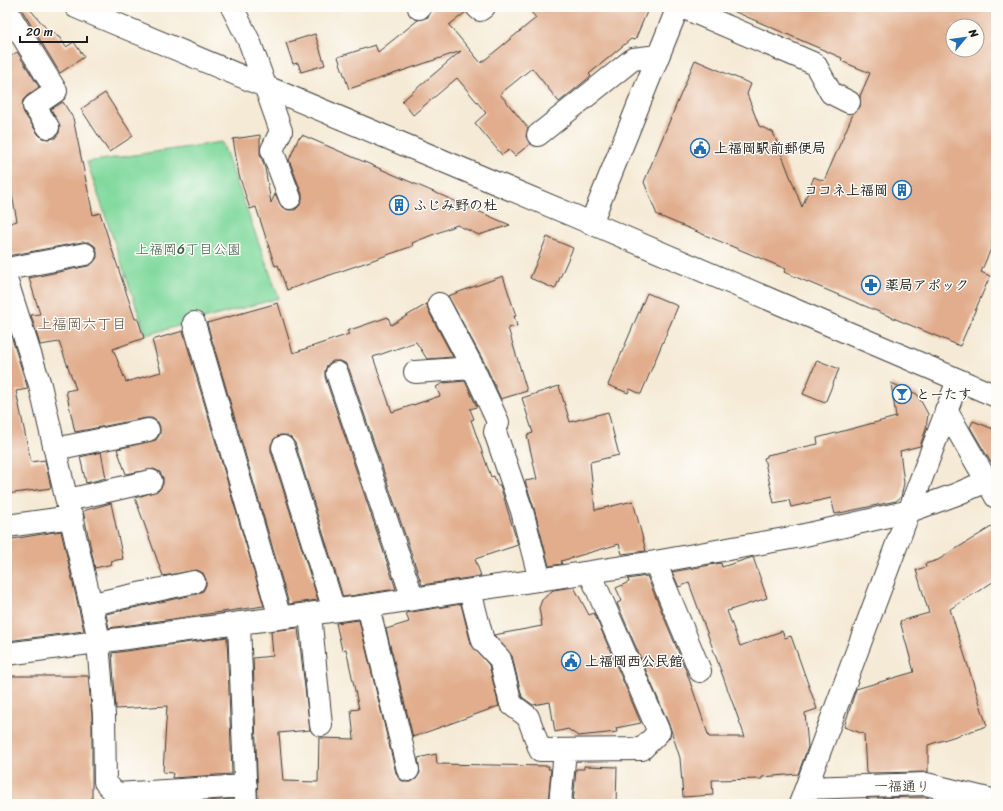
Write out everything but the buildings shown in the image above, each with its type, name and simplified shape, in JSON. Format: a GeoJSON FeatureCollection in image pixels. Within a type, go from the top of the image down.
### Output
{"type":"FeatureCollection","features":[{"type":"Feature","properties":{"kind":"street"},"geometry":{"type":"LineString","coordinates":[[76,7],[591,223],[996,396]]}},
{"type":"Feature","properties":{"kind":"street"},"geometry":{"type":"LineString","coordinates":[[232,7],[250,43],[281,131],[272,150],[290,198]]}},
{"type":"Feature","properties":{"kind":"street"},"geometry":{"type":"LineString","coordinates":[[591,223],[678,7]]}},
{"type":"Feature","properties":{"kind":"street"},"geometry":{"type":"LineString","coordinates":[[682,7],[815,64],[832,93],[849,102]]}},
{"type":"Feature","properties":{"kind":"street"},"geometry":{"type":"LineString","coordinates":[[7,11],[56,91],[34,106],[48,127]]}},
{"type":"Feature","properties":{"kind":"street"},"geometry":{"type":"LineString","coordinates":[[538,135],[633,59],[658,56]]}},
{"type":"Feature","properties":{"kind":"street"},"geometry":{"type":"LineString","coordinates":[[7,269],[85,254]]}},
{"type":"Feature","properties":{"kind":"street"},"geometry":{"type":"LineString","coordinates":[[7,282],[40,385],[92,604],[99,642],[104,715],[105,782],[116,799],[246,795],[239,623]]}},
{"type":"Feature","properties":{"kind":"street"},"geometry":{"type":"LineString","coordinates":[[439,304],[473,368],[498,422],[495,432],[522,511],[540,580]]}},
{"type":"Feature","properties":{"kind":"street"},"geometry":{"type":"LineString","coordinates":[[194,323],[280,618]]}},
{"type":"Feature","properties":{"kind":"street"},"geometry":{"type":"LineString","coordinates":[[415,372],[473,368]]}},
{"type":"Feature","properties":{"kind":"street"},"geometry":{"type":"LineString","coordinates":[[338,373],[413,599]]}},
{"type":"Feature","properties":{"kind":"street"},"geometry":{"type":"LineString","coordinates":[[958,380],[978,382],[996,380]]}},
{"type":"Feature","properties":{"kind":"street"},"geometry":{"type":"LineString","coordinates":[[803,796],[958,380]]}},
{"type":"Feature","properties":{"kind":"street"},"geometry":{"type":"LineString","coordinates":[[7,654],[368,606],[590,573],[796,537],[910,511],[957,494],[991,489],[946,410]]}},
{"type":"Feature","properties":{"kind":"street"},"geometry":{"type":"LineString","coordinates":[[55,449],[148,430]]}},
{"type":"Feature","properties":{"kind":"street"},"geometry":{"type":"LineString","coordinates":[[283,447],[334,610]]}},
{"type":"Feature","properties":{"kind":"street"},"geometry":{"type":"LineString","coordinates":[[7,526],[151,482]]}},
{"type":"Feature","properties":{"kind":"street"},"geometry":{"type":"LineString","coordinates":[[655,562],[700,671]]}},
{"type":"Feature","properties":{"kind":"street"},"geometry":{"type":"LineString","coordinates":[[470,591],[483,641],[500,659],[512,704],[528,717],[540,750],[565,751],[642,749],[659,732],[590,573]]}},
{"type":"Feature","properties":{"kind":"street"},"geometry":{"type":"LineString","coordinates":[[92,604],[194,582]]}},
{"type":"Feature","properties":{"kind":"street"},"geometry":{"type":"LineString","coordinates":[[368,606],[408,770]]}},
{"type":"Feature","properties":{"kind":"street"},"geometry":{"type":"LineString","coordinates":[[310,614],[321,725]]}},
{"type":"Feature","properties":{"kind":"street"},"geometry":{"type":"LineString","coordinates":[[560,804],[565,751]]}},
{"type":"Feature","properties":{"kind":"street","name":"一福通り"},"geometry":{"type":"LineString","coordinates":[[803,796],[926,784],[996,801]]}},
{"type":"Feature","properties":{"kind":"green space","name":"上福岡6丁目公園"},"geometry":{"type":"Polygon","coordinates":[[[222,142],[279,298],[146,335],[87,162],[222,142]]]}},
{"type":"Feature","properties":{"kind":"place","name":"上福岡駅前郵便局"},"geometry":{"type":"Point","coordinates":[700,148]}},
{"type":"Feature","properties":{"kind":"place","name":"ココネ上福岡"},"geometry":{"type":"Point","coordinates":[902,190]}},
{"type":"Feature","properties":{"kind":"place","name":"ふじみ野の杜"},"geometry":{"type":"Point","coordinates":[399,205]}},
{"type":"Feature","properties":{"kind":"place","name":"薬局アポック"},"geometry":{"type":"Point","coordinates":[871,285]}},
{"type":"Feature","properties":{"kind":"place","name":"とーたす"},"geometry":{"type":"Point","coordinates":[902,394]}},
{"type":"Feature","properties":{"kind":"place","name":"上福岡西公民館"},"geometry":{"type":"Point","coordinates":[571,661]}},
{"type":"Feature","properties":{"kind":"district","name":"上福岡六丁目"},"geometry":{"type":"Point","coordinates":[82,324]}}]}
